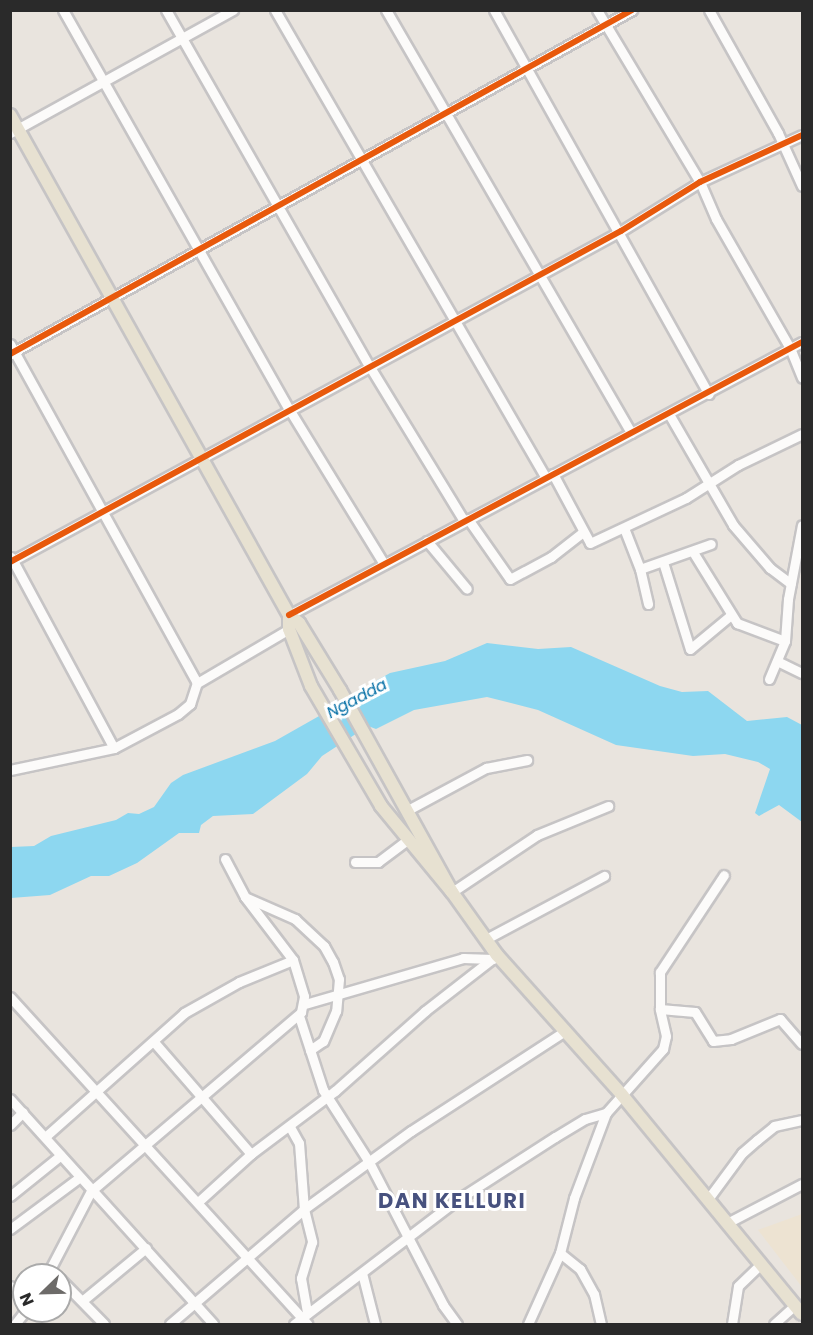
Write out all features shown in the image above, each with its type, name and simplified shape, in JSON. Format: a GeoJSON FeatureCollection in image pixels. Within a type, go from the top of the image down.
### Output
{"type":"FeatureCollection","features":[{"type":"Feature","properties":{"kind":"main road"},"geometry":{"type":"LineString","coordinates":[[10,115],[14,131],[113,296],[204,458],[288,615],[289,629],[320,704],[358,773],[407,840],[452,892],[486,939],[495,957],[622,1095],[799,1310]]}},
{"type":"Feature","properties":{"kind":"main road"},"geometry":{"type":"LineString","coordinates":[[288,615],[299,623],[340,690],[452,892]]}},
{"type":"Feature","properties":{"kind":"street"},"geometry":{"type":"LineString","coordinates":[[63,10],[103,84],[290,409],[384,564]]}},
{"type":"Feature","properties":{"kind":"street"},"geometry":{"type":"LineString","coordinates":[[166,10],[279,203],[370,367],[466,520],[510,579],[551,557],[582,532]]}},
{"type":"Feature","properties":{"kind":"street"},"geometry":{"type":"LineString","coordinates":[[14,131],[103,84],[232,10]]}},
{"type":"Feature","properties":{"kind":"street"},"geometry":{"type":"LineString","coordinates":[[274,10],[453,321],[590,543],[709,485],[738,465],[802,434]]}},
{"type":"Feature","properties":{"kind":"street"},"geometry":{"type":"LineString","coordinates":[[386,10],[446,110],[537,276],[631,433]]}},
{"type":"Feature","properties":{"kind":"street"},"geometry":{"type":"LineString","coordinates":[[494,10],[621,231],[709,394]]}},
{"type":"Feature","properties":{"kind":"street"},"geometry":{"type":"LineString","coordinates":[[597,10],[700,182],[716,219],[790,348],[802,378]]}},
{"type":"Feature","properties":{"kind":"street"},"geometry":{"type":"LineString","coordinates":[[197,683],[101,515],[12,350],[360,157],[632,10]]}},
{"type":"Feature","properties":{"kind":"street"},"geometry":{"type":"LineString","coordinates":[[709,10],[778,133],[780,145],[802,186]]}},
{"type":"Feature","properties":{"kind":"street"},"geometry":{"type":"LineString","coordinates":[[114,748],[11,559],[101,515],[290,409],[621,231],[700,182],[802,135]]}},
{"type":"Feature","properties":{"kind":"street"},"geometry":{"type":"LineString","coordinates":[[288,615],[709,394],[802,342]]}},
{"type":"Feature","properties":{"kind":"street"},"geometry":{"type":"LineString","coordinates":[[669,414],[709,485],[748,544],[791,584]]}},
{"type":"Feature","properties":{"kind":"street"},"geometry":{"type":"LineString","coordinates":[[770,679],[785,641],[791,584],[802,525]]}},
{"type":"Feature","properties":{"kind":"street"},"geometry":{"type":"LineString","coordinates":[[624,528],[640,568],[648,604]]}},
{"type":"Feature","properties":{"kind":"street"},"geometry":{"type":"LineString","coordinates":[[427,541],[467,589]]}},
{"type":"Feature","properties":{"kind":"street"},"geometry":{"type":"LineString","coordinates":[[640,568],[693,552],[711,544]]}},
{"type":"Feature","properties":{"kind":"street"},"geometry":{"type":"LineString","coordinates":[[693,552],[737,623],[785,641]]}},
{"type":"Feature","properties":{"kind":"street"},"geometry":{"type":"LineString","coordinates":[[663,562],[690,649],[731,615]]}},
{"type":"Feature","properties":{"kind":"street"},"geometry":{"type":"LineString","coordinates":[[10,770],[114,748],[178,714],[190,704],[197,683],[289,629]]}},
{"type":"Feature","properties":{"kind":"street"},"geometry":{"type":"LineString","coordinates":[[777,661],[802,673]]}},
{"type":"Feature","properties":{"kind":"street"},"geometry":{"type":"LineString","coordinates":[[406,811],[486,768],[527,760]]}},
{"type":"Feature","properties":{"kind":"street"},"geometry":{"type":"LineString","coordinates":[[452,892],[537,835],[608,806]]}},
{"type":"Feature","properties":{"kind":"street"},"geometry":{"type":"LineString","coordinates":[[355,862],[378,862],[407,840]]}},
{"type":"Feature","properties":{"kind":"street"},"geometry":{"type":"LineString","coordinates":[[57,1263],[91,1191],[298,1017],[305,1004],[293,960],[245,897],[225,859]]}},
{"type":"Feature","properties":{"kind":"street"},"geometry":{"type":"LineString","coordinates":[[528,1324],[560,1253],[574,1198],[606,1113],[663,1049],[666,1036],[660,1009],[660,972],[724,875]]}},
{"type":"Feature","properties":{"kind":"street"},"geometry":{"type":"LineString","coordinates":[[486,939],[604,876]]}},
{"type":"Feature","properties":{"kind":"street"},"geometry":{"type":"LineString","coordinates":[[245,897],[295,919],[310,932],[333,962],[340,993],[327,1034],[310,1050]]}},
{"type":"Feature","properties":{"kind":"street"},"geometry":{"type":"LineString","coordinates":[[305,1004],[384,979],[422,973],[463,958],[495,957]]}},
{"type":"Feature","properties":{"kind":"street"},"geometry":{"type":"LineString","coordinates":[[198,1202],[251,1154],[290,1127],[425,1011],[495,957]]}},
{"type":"Feature","properties":{"kind":"street"},"geometry":{"type":"LineString","coordinates":[[45,1137],[93,1091],[192,1008],[218,997],[239,982],[293,960]]}},
{"type":"Feature","properties":{"kind":"street"},"geometry":{"type":"LineString","coordinates":[[10,997],[144,1147],[250,1256],[306,1319]]}},
{"type":"Feature","properties":{"kind":"street"},"geometry":{"type":"LineString","coordinates":[[660,1009],[695,1011],[713,1041],[730,1039],[780,1019],[802,1044]]}},
{"type":"Feature","properties":{"kind":"street"},"geometry":{"type":"LineString","coordinates":[[298,1017],[310,1050],[316,1076],[369,1162],[409,1235],[442,1305],[457,1324]]}},
{"type":"Feature","properties":{"kind":"street"},"geometry":{"type":"LineString","coordinates":[[170,1324],[195,1305],[304,1209],[369,1162],[565,1031]]}},
{"type":"Feature","properties":{"kind":"street"},"geometry":{"type":"LineString","coordinates":[[154,1042],[251,1154]]}},
{"type":"Feature","properties":{"kind":"street"},"geometry":{"type":"LineString","coordinates":[[10,1099],[213,1324]]}},
{"type":"Feature","properties":{"kind":"street"},"geometry":{"type":"LineString","coordinates":[[10,1125],[23,1112]]}},
{"type":"Feature","properties":{"kind":"street"},"geometry":{"type":"LineString","coordinates":[[294,1324],[306,1319],[409,1235],[555,1137],[606,1113]]}},
{"type":"Feature","properties":{"kind":"street"},"geometry":{"type":"LineString","coordinates":[[708,1200],[742,1153],[774,1126],[802,1120]]}},
{"type":"Feature","properties":{"kind":"street"},"geometry":{"type":"LineString","coordinates":[[290,1127],[299,1143],[304,1209],[312,1242],[301,1278],[306,1319]]}},
{"type":"Feature","properties":{"kind":"street"},"geometry":{"type":"LineString","coordinates":[[10,1196],[61,1155]]}},
{"type":"Feature","properties":{"kind":"street"},"geometry":{"type":"LineString","coordinates":[[10,1229],[80,1178]]}},
{"type":"Feature","properties":{"kind":"street"},"geometry":{"type":"LineString","coordinates":[[727,1223],[802,1184]]}},
{"type":"Feature","properties":{"kind":"street"},"geometry":{"type":"LineString","coordinates":[[82,1301],[146,1248]]}},
{"type":"Feature","properties":{"kind":"street"},"geometry":{"type":"LineString","coordinates":[[560,1253],[580,1269],[594,1294],[601,1324]]}},
{"type":"Feature","properties":{"kind":"street"},"geometry":{"type":"LineString","coordinates":[[732,1324],[738,1286],[761,1264]]}},
{"type":"Feature","properties":{"kind":"street"},"geometry":{"type":"LineString","coordinates":[[362,1273],[375,1324]]}},
{"type":"Feature","properties":{"kind":"street"},"geometry":{"type":"LineString","coordinates":[[72,1291],[104,1324]]}},
{"type":"Feature","properties":{"kind":"street"},"geometry":{"type":"LineString","coordinates":[[774,1324],[799,1310]]}},
{"type":"Feature","properties":{"kind":"shaded area"},"geometry":{"type":"Polygon","coordinates":[[[802,1214],[802,1287],[758,1230],[802,1214]]]}},
{"type":"Feature","properties":{"kind":"water"},"geometry":{"type":"Polygon","coordinates":[[[487,643],[538,649],[571,647],[660,686],[682,692],[708,691],[747,721],[787,717],[802,725],[802,822],[779,805],[759,816],[755,813],[770,769],[758,762],[725,754],[693,756],[616,745],[538,710],[487,697],[414,710],[376,729],[368,726],[322,756],[307,774],[253,814],[213,816],[201,825],[199,833],[179,833],[137,863],[109,876],[91,876],[50,895],[11,898],[11,847],[34,846],[51,836],[116,820],[128,813],[139,814],[154,807],[171,783],[183,775],[275,741],[335,707],[357,702],[372,683],[390,673],[445,661],[487,643]]]}},
{"type":"Feature","properties":{"kind":"cycle path"},"geometry":{"type":"LineString","coordinates":[[10,354],[632,10]]}},
{"type":"Feature","properties":{"kind":"cycle path"},"geometry":{"type":"LineString","coordinates":[[10,562],[621,231],[700,182],[802,135]]}},
{"type":"Feature","properties":{"kind":"cycle path"},"geometry":{"type":"LineString","coordinates":[[289,615],[802,342]]}},
{"type":"Feature","properties":{"kind":"district","name":"DAN KELLURI"},"geometry":{"type":"Point","coordinates":[452,1201]}},
{"type":"Feature","properties":{"kind":"water label","name":"Ngadda"},"geometry":{"type":"Point","coordinates":[357,699]}}]}
